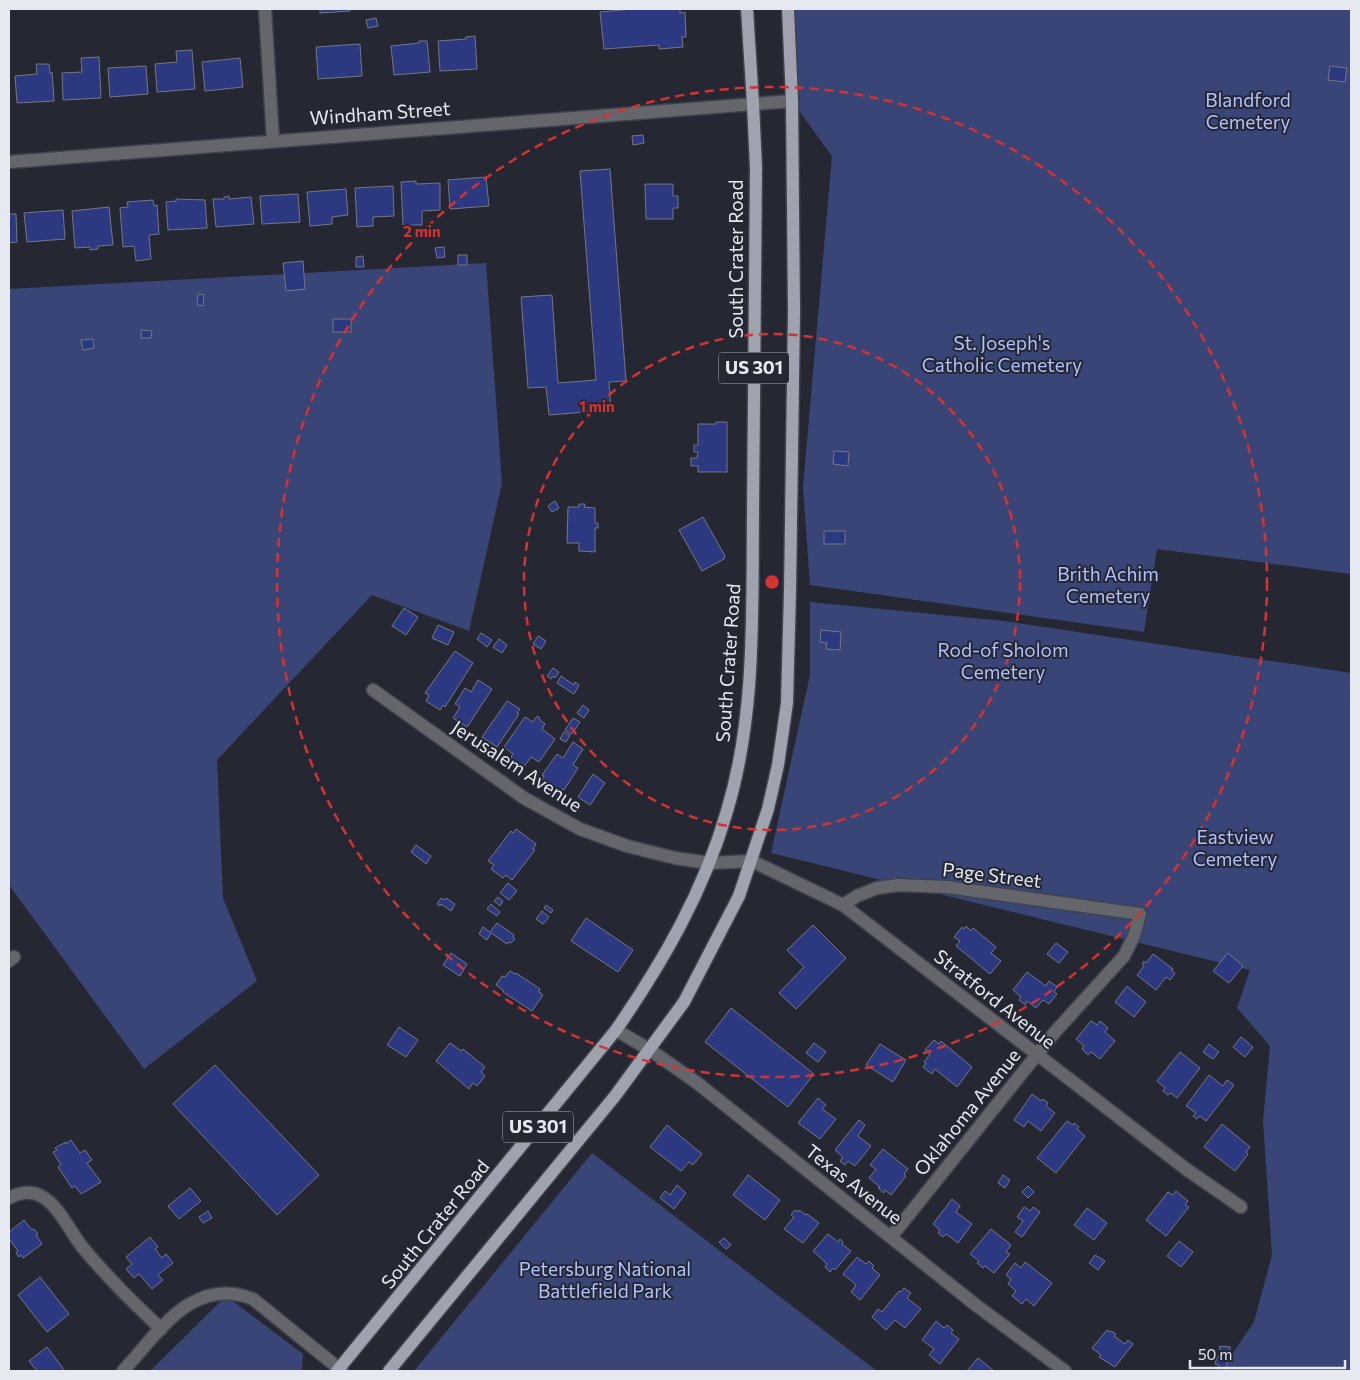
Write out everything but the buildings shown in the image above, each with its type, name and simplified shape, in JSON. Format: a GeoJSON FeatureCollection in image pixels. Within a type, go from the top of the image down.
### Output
{"type":"FeatureCollection","features":[{"type":"Feature","properties":{"kind":"main road","name":"South Crater Road"},"geometry":{"type":"LineString","coordinates":[[339,1371],[616,1030],[648,984],[675,937],[709,863],[729,803],[740,759],[748,706],[752,622],[756,178],[747,9]]}},
{"type":"Feature","properties":{"kind":"main road","name":"US 301"},"geometry":{"type":"LineString","coordinates":[[389,1371],[609,1103],[684,1002],[739,896],[752,861],[770,800],[788,703],[794,312],[792,101],[788,9]]}},
{"type":"Feature","properties":{"kind":"street"},"geometry":{"type":"LineString","coordinates":[[265,9],[273,140]]}},
{"type":"Feature","properties":{"kind":"street","name":"Windham Street"},"geometry":{"type":"LineString","coordinates":[[9,162],[792,101]]}},
{"type":"Feature","properties":{"kind":"street","name":"Jerusalem Avenue"},"geometry":{"type":"LineString","coordinates":[[373,690],[524,798],[572,825],[627,846],[675,858],[709,863]]}},
{"type":"Feature","properties":{"kind":"street","name":"Stratford Avenue"},"geometry":{"type":"LineString","coordinates":[[709,863],[752,861],[843,905],[1186,1169],[1242,1207]]}},
{"type":"Feature","properties":{"kind":"street","name":"Page Street"},"geometry":{"type":"LineString","coordinates":[[843,905],[857,896],[877,888],[898,885],[947,887],[1140,914]]}},
{"type":"Feature","properties":{"kind":"street","name":"Oklahoma Avenue"},"geometry":{"type":"LineString","coordinates":[[891,1237],[1054,1032],[1124,956],[1134,936],[1140,914]]}},
{"type":"Feature","properties":{"kind":"street","name":"Texas Avenue"},"geometry":{"type":"LineString","coordinates":[[616,1030],[650,1050],[696,1082],[977,1306],[1065,1371]]}},
{"type":"Feature","properties":{"kind":"street"},"geometry":{"type":"LineString","coordinates":[[9,1198],[27,1192],[39,1194],[48,1200],[82,1247],[115,1286],[162,1328]]}},
{"type":"Feature","properties":{"kind":"street"},"geometry":{"type":"LineString","coordinates":[[123,1371],[179,1311],[196,1300],[215,1293],[228,1292],[241,1294],[253,1299],[339,1371]]}},
{"type":"Feature","properties":{"kind":"green space"},"geometry":{"type":"Polygon","coordinates":[[[781,9],[1351,9],[1351,574],[1157,549],[1144,632],[810,585],[803,487],[832,156],[792,101],[781,9]]]}},
{"type":"Feature","properties":{"kind":"green space"},"geometry":{"type":"Polygon","coordinates":[[[486,263],[502,483],[469,631],[372,595],[217,760],[223,898],[257,981],[144,1069],[9,885],[9,289],[486,263]]]}},
{"type":"Feature","properties":{"kind":"green space","name":"Eastview Cemetery"},"geometry":{"type":"Polygon","coordinates":[[[810,602],[1004,621],[1351,673],[1351,1371],[1221,1371],[1254,1322],[1272,1255],[1263,1120],[1270,1046],[1237,1008],[1250,970],[771,853],[810,675],[810,602]]]}},
{"type":"Feature","properties":{"kind":"green space","name":"Petersburg National Battlefield Park"},"geometry":{"type":"Polygon","coordinates":[[[592,1153],[877,1371],[414,1371],[592,1153]]]}},
{"type":"Feature","properties":{"kind":"green space"},"geometry":{"type":"Polygon","coordinates":[[[226,1296],[303,1354],[302,1371],[150,1371],[226,1296]]]}},
{"type":"Feature","properties":{"kind":"park label","name":"Blandford Cemetery"},"geometry":{"type":"Point","coordinates":[1248,111]}},
{"type":"Feature","properties":{"kind":"park label","name":"St. Joseph's Catholic Cemetery"},"geometry":{"type":"Point","coordinates":[1002,354]}},
{"type":"Feature","properties":{"kind":"park label","name":"Brith Achim Cemetery"},"geometry":{"type":"Point","coordinates":[1108,585]}},
{"type":"Feature","properties":{"kind":"park label","name":"Rod-of Sholom Cemetery"},"geometry":{"type":"Point","coordinates":[1003,661]}}]}
